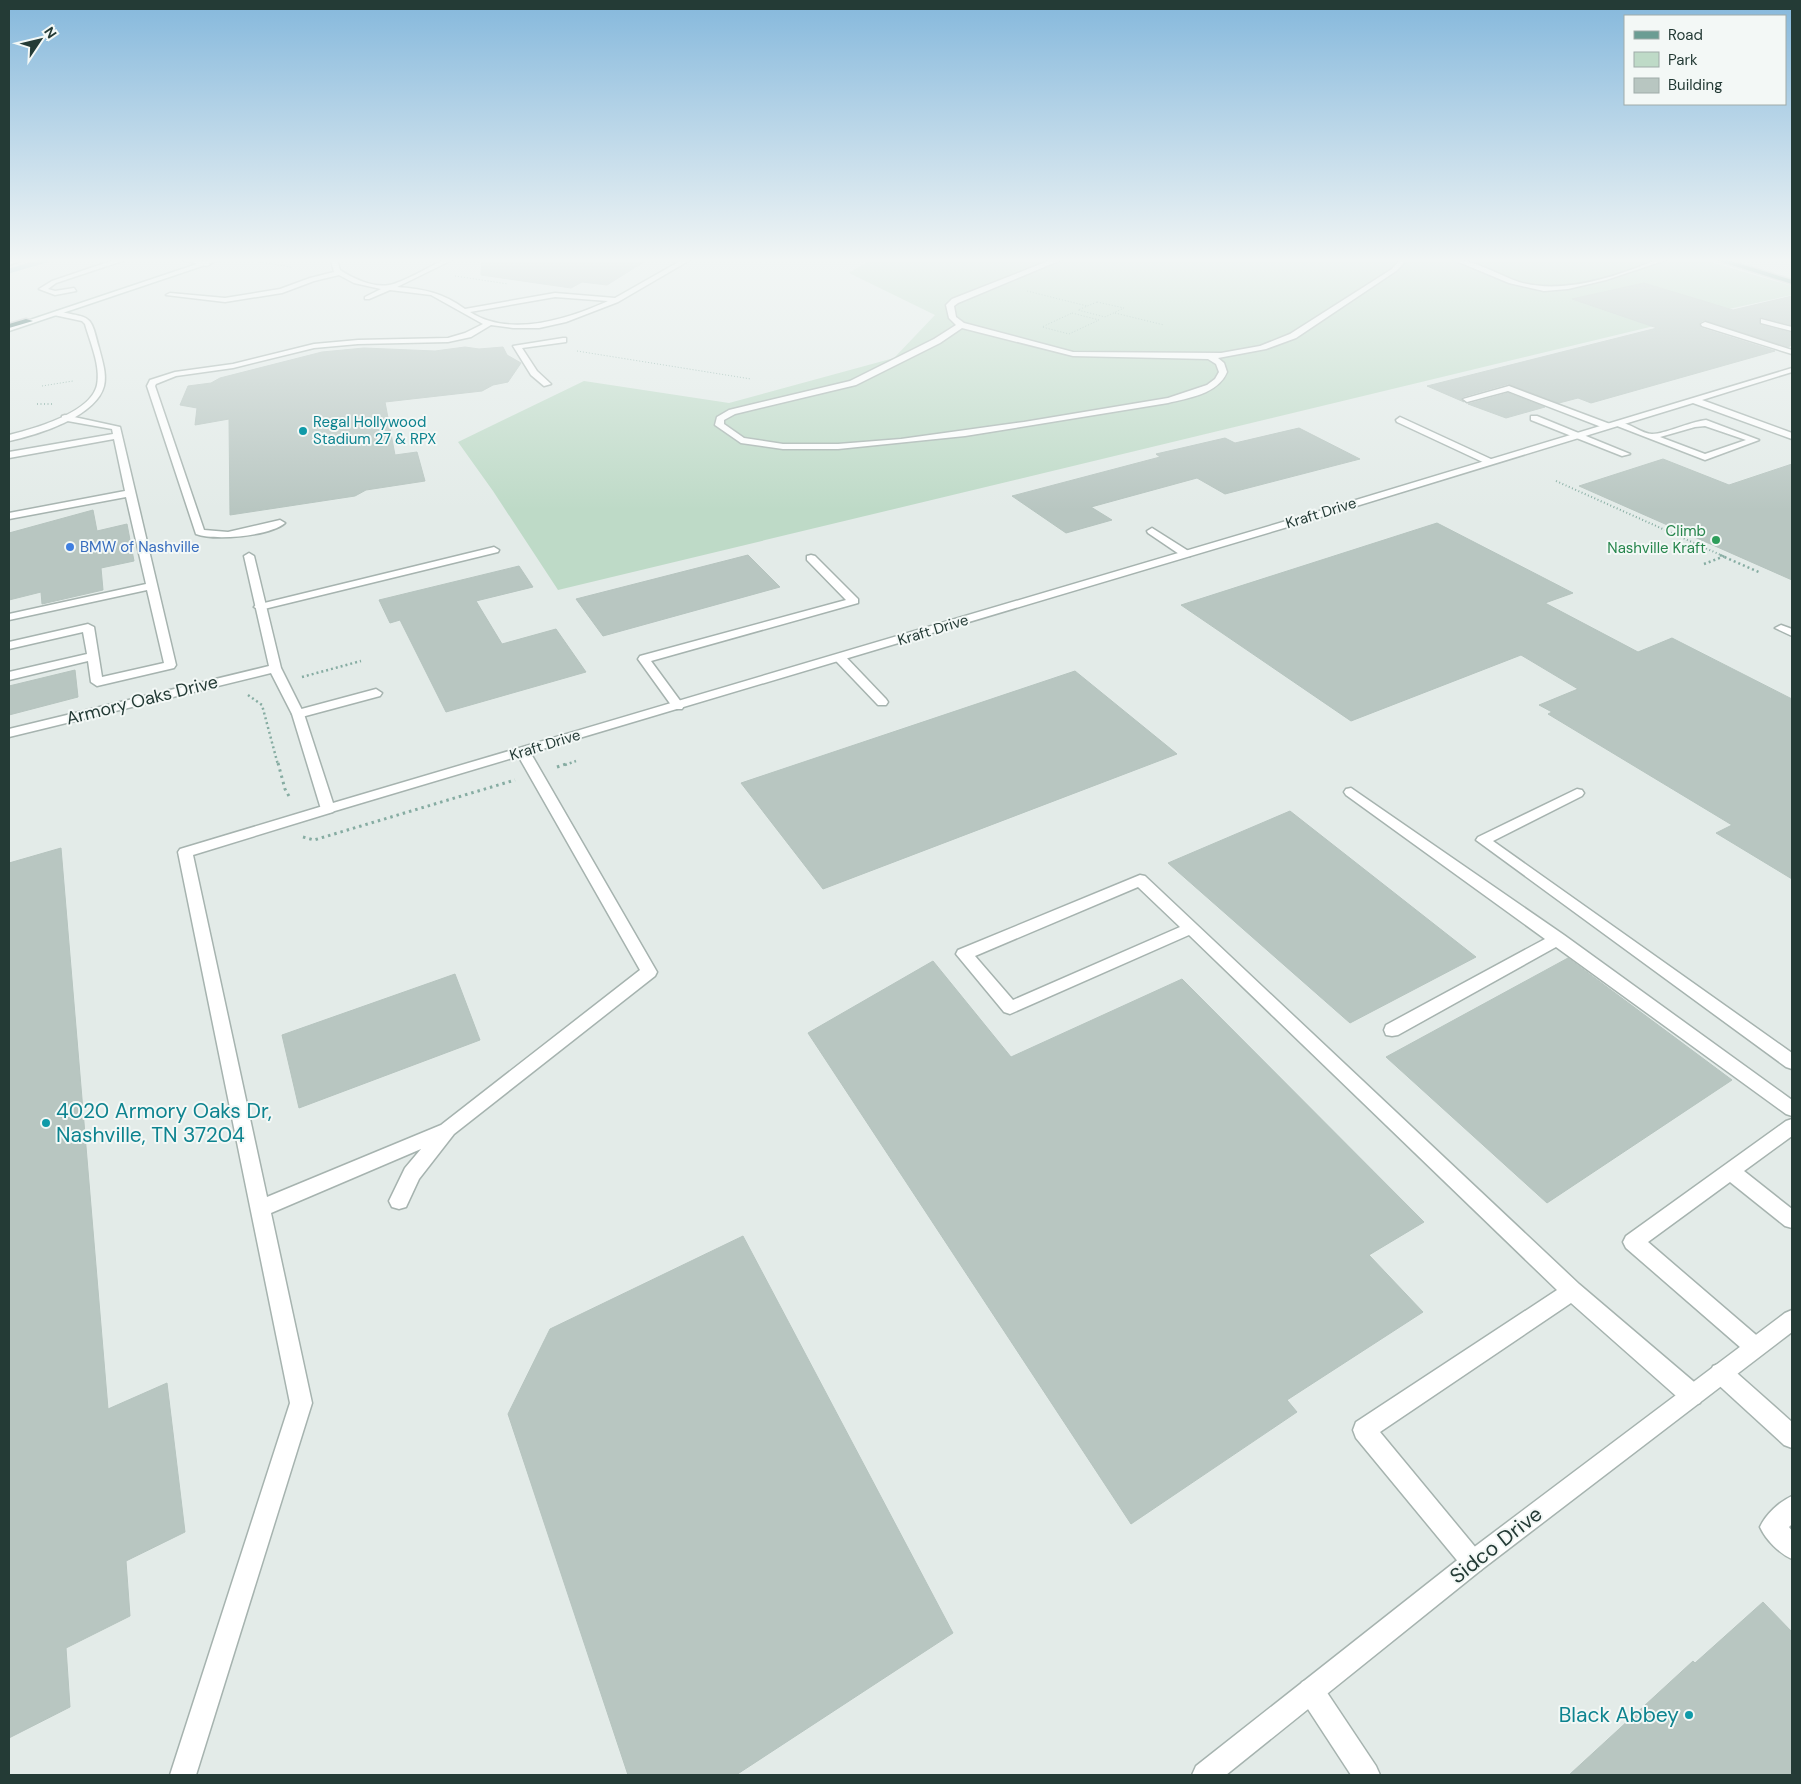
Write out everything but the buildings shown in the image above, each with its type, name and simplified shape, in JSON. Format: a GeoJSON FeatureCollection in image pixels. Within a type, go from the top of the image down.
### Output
{"type":"FeatureCollection","features":[{"type":"Feature","properties":{"kind":"street"},"geometry":{"type":"LineString","coordinates":[[9,438],[65,418],[82,409],[96,397],[100,391],[101,378],[93,343]]}},
{"type":"Feature","properties":{"kind":"street"},"geometry":{"type":"LineString","coordinates":[[280,523],[230,534],[210,536],[200,532],[176,466],[151,386],[153,382],[175,374],[232,366],[322,345],[343,343]]}},
{"type":"Feature","properties":{"kind":"street"},"geometry":{"type":"LineString","coordinates":[[538,343],[518,346],[534,373],[547,384]]}},
{"type":"Feature","properties":{"kind":"street"},"geometry":{"type":"LineString","coordinates":[[933,343],[860,380],[732,412],[720,419],[718,425],[728,435],[746,441],[804,448],[880,444],[1005,428],[1171,398],[1205,389],[1216,383],[1223,372],[1220,363],[1210,357]]}},
{"type":"Feature","properties":{"kind":"street"},"geometry":{"type":"LineString","coordinates":[[1031,343],[1073,354],[1210,357],[1232,355],[1275,343]]}},
{"type":"Feature","properties":{"kind":"street"},"geometry":{"type":"LineString","coordinates":[[1765,343],[1792,352]]}},
{"type":"Feature","properties":{"kind":"street","name":"Kraft Drive"},"geometry":{"type":"LineString","coordinates":[[261,1208],[184,852],[840,658],[1792,370]]}},
{"type":"Feature","properties":{"kind":"street"},"geometry":{"type":"LineString","coordinates":[[1467,399],[1509,388],[1705,457],[1755,440],[1706,423],[1694,424],[1652,437]]}},
{"type":"Feature","properties":{"kind":"street"},"geometry":{"type":"LineString","coordinates":[[1693,400],[1792,436]]}},
{"type":"Feature","properties":{"kind":"street"},"geometry":{"type":"LineString","coordinates":[[9,645],[88,627],[97,682],[170,665],[114,425],[65,418]]}},
{"type":"Feature","properties":{"kind":"street"},"geometry":{"type":"LineString","coordinates":[[1534,418],[1625,454]]}},
{"type":"Feature","properties":{"kind":"street"},"geometry":{"type":"LineString","coordinates":[[1400,420],[1490,462]]}},
{"type":"Feature","properties":{"kind":"street"},"geometry":{"type":"LineString","coordinates":[[9,456],[117,436]]}},
{"type":"Feature","properties":{"kind":"street"},"geometry":{"type":"LineString","coordinates":[[9,516],[130,493]]}},
{"type":"Feature","properties":{"kind":"street"},"geometry":{"type":"LineString","coordinates":[[1152,532],[1186,554]]}},
{"type":"Feature","properties":{"kind":"street"},"geometry":{"type":"LineString","coordinates":[[260,606],[494,550]]}},
{"type":"Feature","properties":{"kind":"street"},"geometry":{"type":"LineString","coordinates":[[249,556],[275,668],[298,714],[328,809]]}},
{"type":"Feature","properties":{"kind":"street"},"geometry":{"type":"LineString","coordinates":[[678,706],[644,659],[854,601],[811,558]]}},
{"type":"Feature","properties":{"kind":"street"},"geometry":{"type":"LineString","coordinates":[[9,617],[151,586]]}},
{"type":"Feature","properties":{"kind":"street"},"geometry":{"type":"LineString","coordinates":[[1781,628],[1792,633]]}},
{"type":"Feature","properties":{"kind":"street"},"geometry":{"type":"LineString","coordinates":[[9,676],[93,656]]}},
{"type":"Feature","properties":{"kind":"street"},"geometry":{"type":"LineString","coordinates":[[840,658],[882,702]]}},
{"type":"Feature","properties":{"kind":"street","name":"Armory Oaks Drive"},"geometry":{"type":"LineString","coordinates":[[9,733],[243,674],[275,668]]}},
{"type":"Feature","properties":{"kind":"street"},"geometry":{"type":"LineString","coordinates":[[298,714],[376,693]]}},
{"type":"Feature","properties":{"kind":"street"},"geometry":{"type":"LineString","coordinates":[[399,1200],[412,1174],[448,1129],[649,972],[523,752]]}},
{"type":"Feature","properties":{"kind":"street"},"geometry":{"type":"LineString","coordinates":[[1351,792],[1792,1109]]}},
{"type":"Feature","properties":{"kind":"street"},"geometry":{"type":"LineString","coordinates":[[1576,793],[1483,840],[1792,1062]]}},
{"type":"Feature","properties":{"kind":"street"},"geometry":{"type":"LineString","coordinates":[[1191,928],[1010,1008],[964,954],[1140,880],[1191,928],[1572,1291],[1692,1395]]}},
{"type":"Feature","properties":{"kind":"street"},"geometry":{"type":"LineString","coordinates":[[1392,1030],[1558,939]]}},
{"type":"Feature","properties":{"kind":"street"},"geometry":{"type":"LineString","coordinates":[[1755,1347],[1633,1242],[1792,1126]]}},
{"type":"Feature","properties":{"kind":"street"},"geometry":{"type":"LineString","coordinates":[[183,1775],[302,1403],[261,1208],[448,1129]]}},
{"type":"Feature","properties":{"kind":"street"},"geometry":{"type":"LineString","coordinates":[[1730,1172],[1792,1220]]}},
{"type":"Feature","properties":{"kind":"street"},"geometry":{"type":"LineString","coordinates":[[1473,1562],[1364,1430],[1572,1291]]}},
{"type":"Feature","properties":{"kind":"street","name":"Sidco Drive"},"geometry":{"type":"LineString","coordinates":[[1205,1775],[1473,1562],[1792,1320]]}},
{"type":"Feature","properties":{"kind":"street"},"geometry":{"type":"LineString","coordinates":[[1721,1373],[1792,1437]]}},
{"type":"Feature","properties":{"kind":"street"},"geometry":{"type":"LineString","coordinates":[[1792,1508],[1772,1527],[1792,1547]]}},
{"type":"Feature","properties":{"kind":"street"},"geometry":{"type":"LineString","coordinates":[[1311,1691],[1367,1775]]}},
{"type":"Feature","properties":{"kind":"path"},"geometry":{"type":"LineString","coordinates":[[574,351],[751,379]]}},
{"type":"Feature","properties":{"kind":"path"},"geometry":{"type":"LineString","coordinates":[[42,386],[73,381]]}},
{"type":"Feature","properties":{"kind":"path"},"geometry":{"type":"LineString","coordinates":[[1556,481],[1761,573]]}},
{"type":"Feature","properties":{"kind":"path"},"geometry":{"type":"LineString","coordinates":[[1704,564],[1725,556]]}},
{"type":"Feature","properties":{"kind":"path"},"geometry":{"type":"LineString","coordinates":[[243,674],[248,696],[262,705],[285,789],[290,798]]}},
{"type":"Feature","properties":{"kind":"path"},"geometry":{"type":"LineString","coordinates":[[553,768],[576,762]]}},
{"type":"Feature","properties":{"kind":"path"},"geometry":{"type":"LineString","coordinates":[[300,832],[306,839],[314,840],[518,779]]}},
{"type":"Feature","properties":{"kind":"green space"},"geometry":{"type":"Polygon","coordinates":[[[908,343],[1582,343],[558,590],[493,491],[458,442],[584,381],[729,403],[894,358],[908,343]]]}},
{"type":"Feature","properties":{"kind":"place","name":"Regal Hollywood Stadium 27 & RPX"},"geometry":{"type":"Point","coordinates":[303,431]}},
{"type":"Feature","properties":{"kind":"place","name":"Climb Nashville Kraft"},"geometry":{"type":"Point","coordinates":[1716,540]}},
{"type":"Feature","properties":{"kind":"place","name":"BMW of Nashville"},"geometry":{"type":"Point","coordinates":[70,547]}},
{"type":"Feature","properties":{"kind":"place","name":"4020 Armory Oaks Dr, Nashville, TN 37204"},"geometry":{"type":"Point","coordinates":[46,1123]}},
{"type":"Feature","properties":{"kind":"place","name":"Black Abbey"},"geometry":{"type":"Point","coordinates":[1689,1715]}}]}
